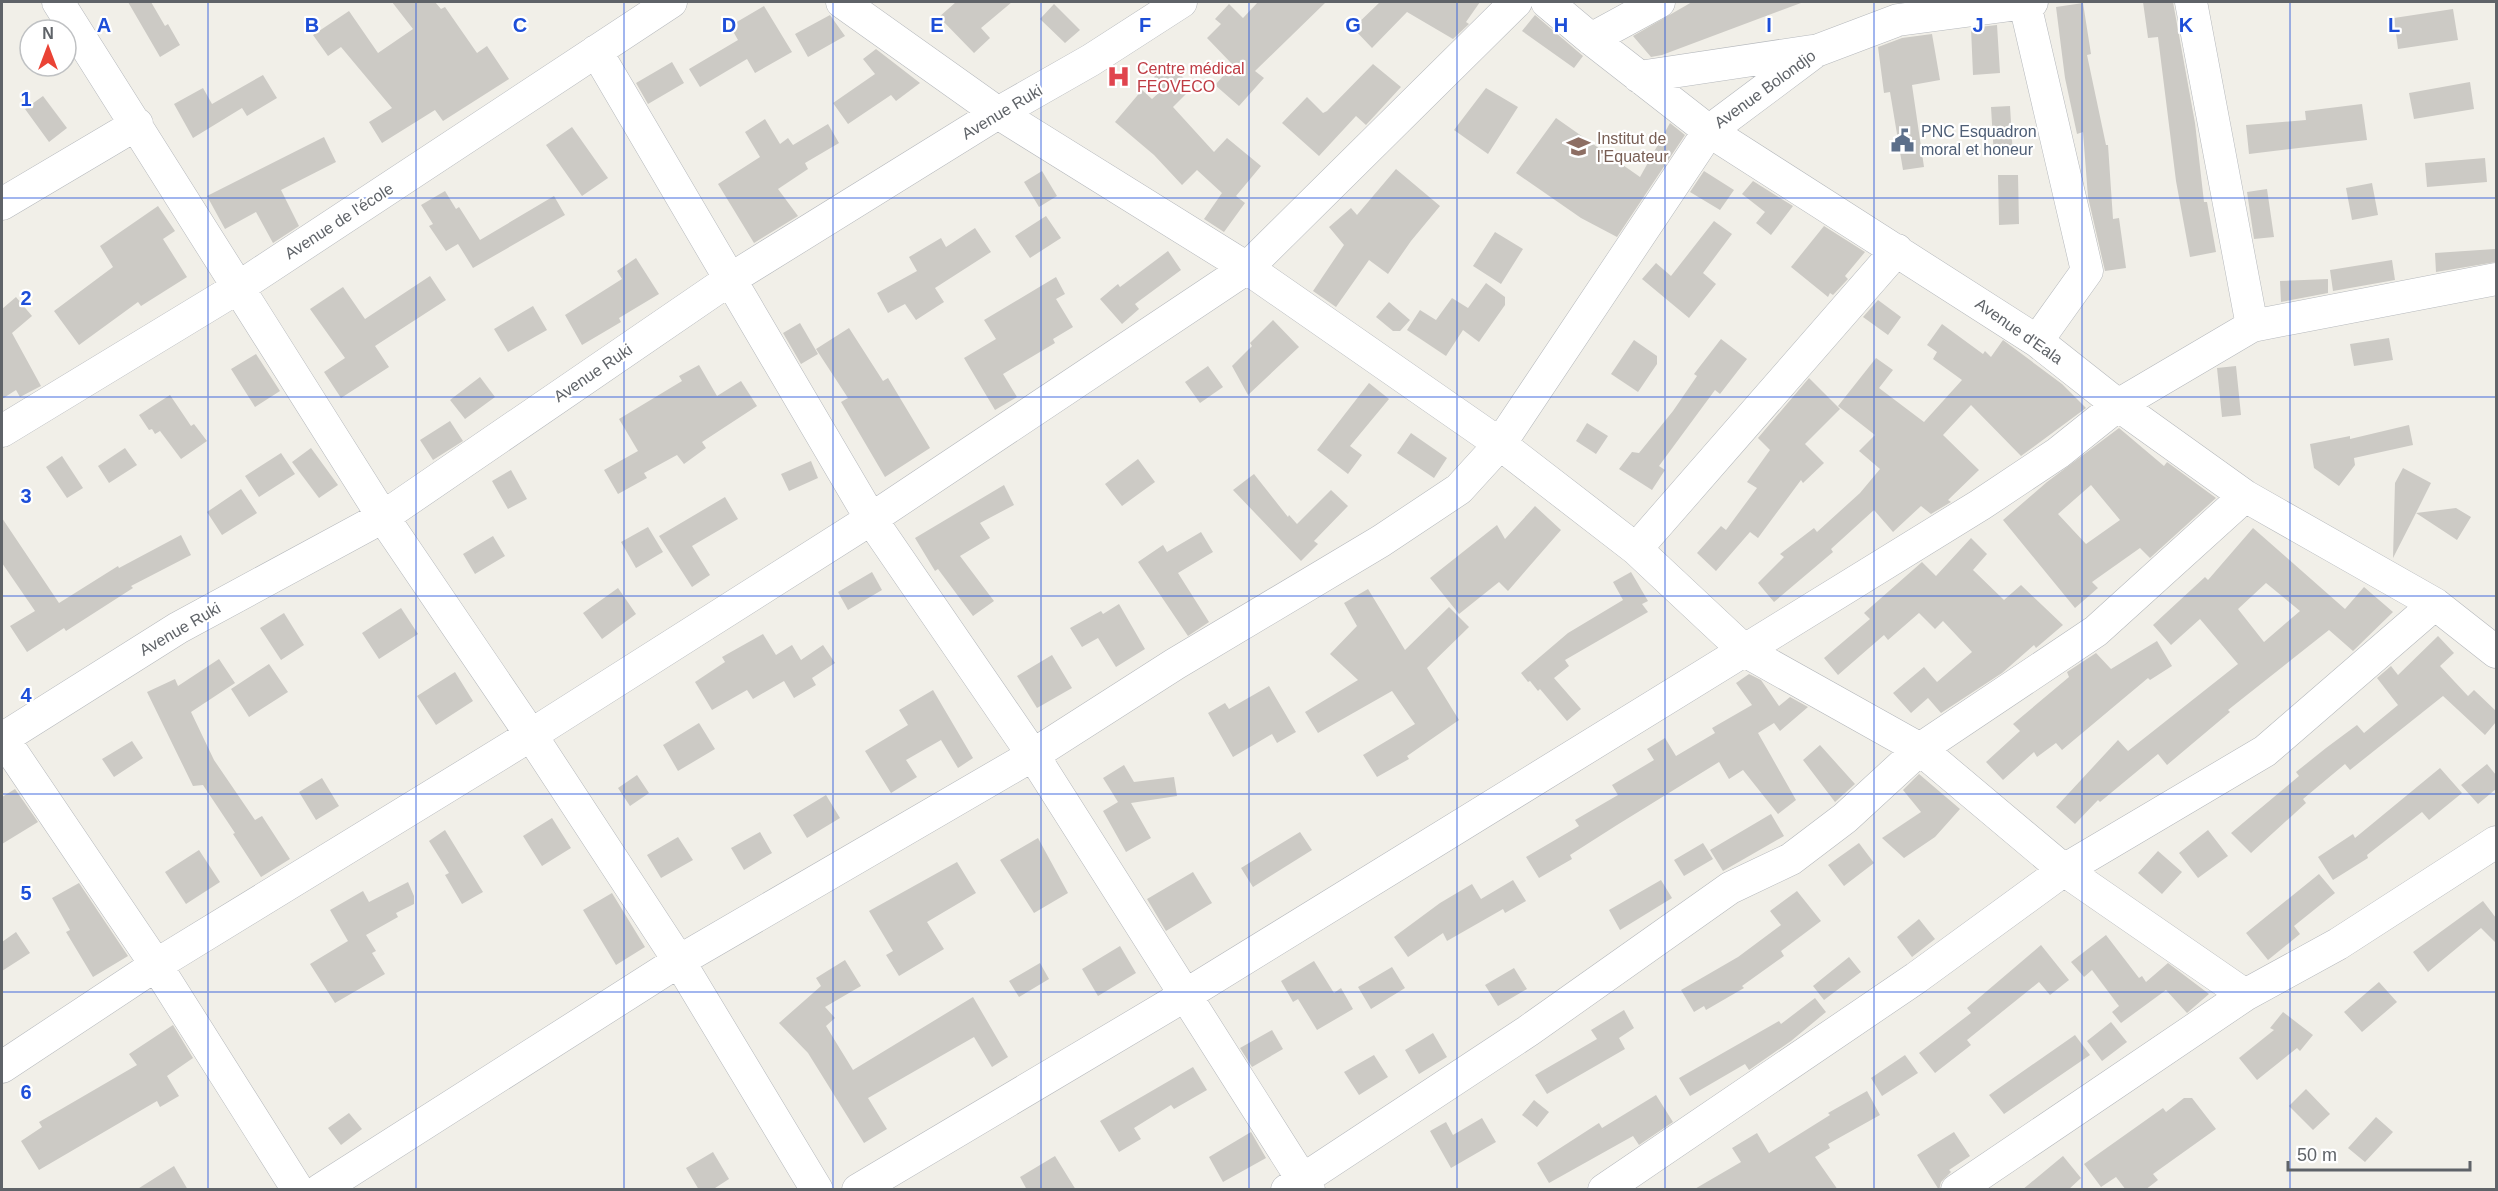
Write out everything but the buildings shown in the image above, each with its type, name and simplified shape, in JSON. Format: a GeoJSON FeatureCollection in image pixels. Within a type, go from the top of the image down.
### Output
{"type":"FeatureCollection","features":[{"type":"Feature","properties":{"kind":"street"},"geometry":{"type":"LineString","coordinates":[[58,2],[383,517],[531,735],[679,961],[817,1190]]}},
{"type":"Feature","properties":{"kind":"street","name":"Avenue de l'école"},"geometry":{"type":"LineString","coordinates":[[2,431],[239,287],[671,2]]}},
{"type":"Feature","properties":{"kind":"street"},"geometry":{"type":"LineString","coordinates":[[842,2],[999,113],[1247,268],[1500,444],[1636,549],[1745,651],[1920,749],[2064,870],[2245,995]]}},
{"type":"Feature","properties":{"kind":"street","name":"Avenue Ruki"},"geometry":{"type":"LineString","coordinates":[[2,738],[178,628],[383,517],[729,280],[999,113],[1091,60],[1181,2]]}},
{"type":"Feature","properties":{"kind":"street"},"geometry":{"type":"LineString","coordinates":[[2,1067],[156,966],[531,735],[871,519],[1247,268],[1516,2]]}},
{"type":"Feature","properties":{"kind":"street","name":"Avenue d'Eala"},"geometry":{"type":"LineString","coordinates":[[1547,2],[1708,131],[2037,341],[2118,405],[2245,496],[2435,604],[2496,652]]}},
{"type":"Feature","properties":{"kind":"street"},"geometry":{"type":"LineString","coordinates":[[1591,39],[1659,2]]}},
{"type":"Feature","properties":{"kind":"street"},"geometry":{"type":"LineString","coordinates":[[2191,2],[2252,326]]}},
{"type":"Feature","properties":{"kind":"street"},"geometry":{"type":"LineString","coordinates":[[2028,3],[2087,271],[2037,341]]}},
{"type":"Feature","properties":{"kind":"street","name":"Avenue Bolondjo"},"geometry":{"type":"LineString","coordinates":[[320,1190],[679,961],[1033,755],[1175,664],[1434,508],[1459,489],[1500,444],[1708,131],[1816,51],[1898,20],[2028,3]]}},
{"type":"Feature","properties":{"kind":"street"},"geometry":{"type":"LineString","coordinates":[[596,51],[871,519],[1033,755],[1300,1186],[1528,1031],[1730,888],[1791,859],[1845,818],[1920,749],[2096,631],[2245,496]]}},
{"type":"Feature","properties":{"kind":"street"},"geometry":{"type":"LineString","coordinates":[[1639,77],[1816,51]]}},
{"type":"Feature","properties":{"kind":"street"},"geometry":{"type":"LineString","coordinates":[[2,204],[137,124]]}},
{"type":"Feature","properties":{"kind":"street"},"geometry":{"type":"LineString","coordinates":[[1636,549],[1897,250]]}},
{"type":"Feature","properties":{"kind":"street"},"geometry":{"type":"LineString","coordinates":[[858,1190],[1184,996],[1745,651],[1980,505],[2058,453],[2118,405],[2252,326],[2496,279]]}},
{"type":"Feature","properties":{"kind":"street"},"geometry":{"type":"LineString","coordinates":[[1604,1190],[1916,978],[2064,870],[2265,751],[2435,604]]}},
{"type":"Feature","properties":{"kind":"street"},"geometry":{"type":"LineString","coordinates":[[2,738],[156,966],[298,1190]]}},
{"type":"Feature","properties":{"kind":"street"},"geometry":{"type":"LineString","coordinates":[[1957,1190],[2245,995],[2338,944],[2496,842]]}},
{"type":"Feature","properties":{"kind":"place","name":"Centre médical FEOVECO"},"geometry":{"type":"Point","coordinates":[1119,77]}},
{"type":"Feature","properties":{"kind":"place","name":"PNC Esquadron moral et honeur"},"geometry":{"type":"Point","coordinates":[1903,140]}},
{"type":"Feature","properties":{"kind":"place","name":"Institut de l'Equateur"},"geometry":{"type":"Point","coordinates":[1579,147]}}]}
